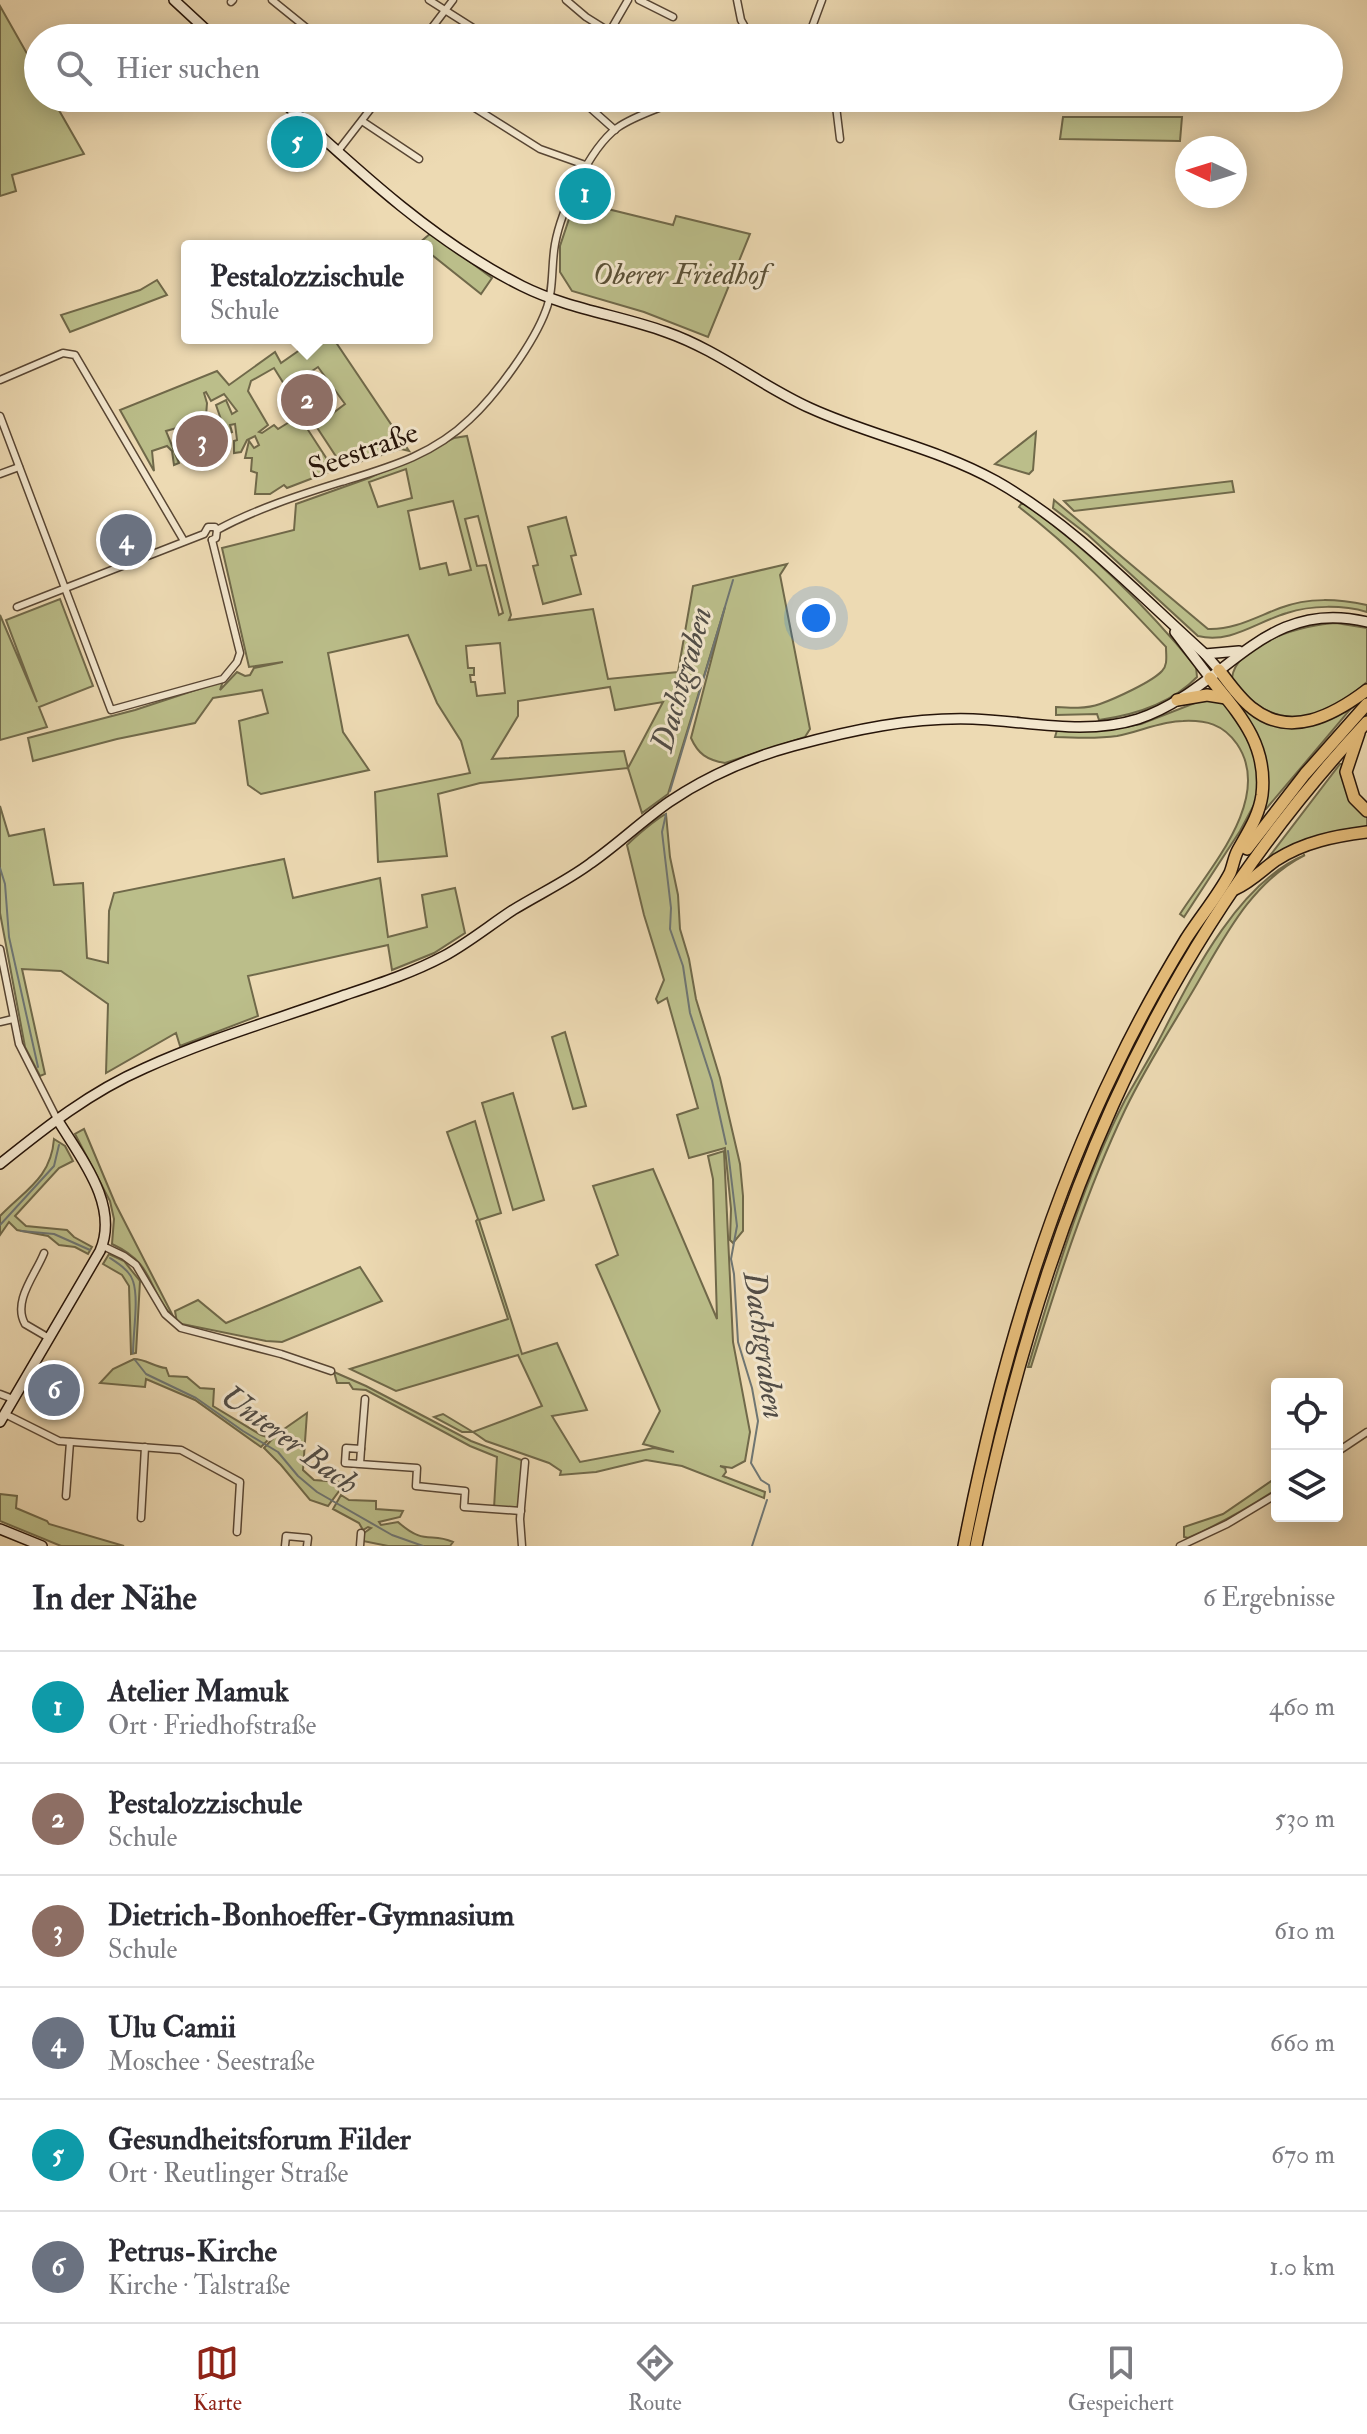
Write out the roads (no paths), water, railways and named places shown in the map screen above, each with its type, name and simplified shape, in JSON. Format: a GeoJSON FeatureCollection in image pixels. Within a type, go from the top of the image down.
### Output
{"type":"FeatureCollection","features":[{"type":"Feature","properties":{"kind":"highway"},"geometry":{"type":"LineString","coordinates":[[1214,674],[1253,710],[1282,722],[1306,722],[1328,715],[1367,690]]}},
{"type":"Feature","properties":{"kind":"highway"},"geometry":{"type":"LineString","coordinates":[[1214,674],[1226,698],[1253,735],[1262,775],[1259,806],[1230,873]]}},
{"type":"Feature","properties":{"kind":"highway"},"geometry":{"type":"LineString","coordinates":[[1177,700],[1207,695],[1226,698]]}},
{"type":"Feature","properties":{"kind":"highway"},"geometry":{"type":"LineString","coordinates":[[964,1546],[1012,1341],[1042,1245],[1071,1167],[1134,1031],[1187,937],[1230,873],[1305,774],[1367,704]]}},
{"type":"Feature","properties":{"kind":"highway"},"geometry":{"type":"LineString","coordinates":[[1364,725],[1346,772],[1354,798],[1367,811]]}},
{"type":"Feature","properties":{"kind":"highway"},"geometry":{"type":"LineString","coordinates":[[976,1546],[1024,1344],[1054,1248],[1084,1169],[1142,1042],[1184,967],[1233,890],[1295,806],[1364,725]]}},
{"type":"Feature","properties":{"kind":"highway"},"geometry":{"type":"LineString","coordinates":[[1233,890],[1249,883],[1275,861],[1308,844],[1367,832]]}},
{"type":"Feature","properties":{"kind":"street"},"geometry":{"type":"LineString","coordinates":[[174,0],[200,24]]}},
{"type":"Feature","properties":{"kind":"street"},"geometry":{"type":"LineString","coordinates":[[272,0],[302,24]]}},
{"type":"Feature","properties":{"kind":"street"},"geometry":{"type":"LineString","coordinates":[[429,0],[467,24]]}},
{"type":"Feature","properties":{"kind":"street"},"geometry":{"type":"LineString","coordinates":[[434,24],[453,0]]}},
{"type":"Feature","properties":{"kind":"street"},"geometry":{"type":"LineString","coordinates":[[566,0],[595,24]]}},
{"type":"Feature","properties":{"kind":"street"},"geometry":{"type":"LineString","coordinates":[[614,24],[628,0]]}},
{"type":"Feature","properties":{"kind":"street"},"geometry":{"type":"LineString","coordinates":[[639,0],[673,17]]}},
{"type":"Feature","properties":{"kind":"street"},"geometry":{"type":"LineString","coordinates":[[737,0],[743,24]]}},
{"type":"Feature","properties":{"kind":"street"},"geometry":{"type":"LineString","coordinates":[[813,24],[822,0]]}},
{"type":"Feature","properties":{"kind":"street"},"geometry":{"type":"LineString","coordinates":[[295,112],[402,205],[498,273],[549,297],[665,331],[712,352],[809,407],[944,456],[1003,485],[1045,513],[1087,547],[1205,654],[1214,674]]}},
{"type":"Feature","properties":{"kind":"street"},"geometry":{"type":"LineString","coordinates":[[338,151],[369,112]]}},
{"type":"Feature","properties":{"kind":"street"},"geometry":{"type":"LineString","coordinates":[[481,112],[540,149],[588,166]]}},
{"type":"Feature","properties":{"kind":"street"},"geometry":{"type":"LineString","coordinates":[[595,112],[615,130],[653,112]]}},
{"type":"Feature","properties":{"kind":"street"},"geometry":{"type":"LineString","coordinates":[[837,112],[840,139]]}},
{"type":"Feature","properties":{"kind":"street"},"geometry":{"type":"LineString","coordinates":[[362,121],[419,159]]}},
{"type":"Feature","properties":{"kind":"street","name":"Seestraße"},"geometry":{"type":"LineString","coordinates":[[17,607],[204,534],[210,526],[217,530],[279,503],[405,463],[439,446],[469,420],[502,382],[540,325],[549,297],[556,237],[570,200],[588,166],[615,130]]}},
{"type":"Feature","properties":{"kind":"street"},"geometry":{"type":"LineString","coordinates":[[0,380],[63,353],[75,355],[184,541]]}},
{"type":"Feature","properties":{"kind":"street"},"geometry":{"type":"LineString","coordinates":[[0,416],[111,710],[223,679],[237,662],[240,653],[212,540]]}},
{"type":"Feature","properties":{"kind":"street"},"geometry":{"type":"LineString","coordinates":[[0,474],[19,467]]}},
{"type":"Feature","properties":{"kind":"street"},"geometry":{"type":"LineString","coordinates":[[212,540],[218,535],[217,530]]}},
{"type":"Feature","properties":{"kind":"street"},"geometry":{"type":"LineString","coordinates":[[204,534],[212,540]]}},
{"type":"Feature","properties":{"kind":"street"},"geometry":{"type":"LineString","coordinates":[[0,1164],[57,1119],[109,1085],[149,1066],[439,959],[588,866],[678,796],[711,777],[770,753],[890,724],[940,719],[1067,727],[1118,725],[1155,713],[1177,700],[1275,631],[1305,620],[1327,617],[1367,622]]}},
{"type":"Feature","properties":{"kind":"street"},"geometry":{"type":"LineString","coordinates":[[1169,623],[1214,674]]}},
{"type":"Feature","properties":{"kind":"street"},"geometry":{"type":"LineString","coordinates":[[1205,654],[1243,651]]}},
{"type":"Feature","properties":{"kind":"street"},"geometry":{"type":"LineString","coordinates":[[0,949],[22,1053],[103,1202],[107,1226],[103,1246],[2,1418],[59,1441],[181,1450],[240,1482],[237,1532]]}},
{"type":"Feature","properties":{"kind":"street"},"geometry":{"type":"LineString","coordinates":[[0,1022],[13,1019]]}},
{"type":"Feature","properties":{"kind":"street"},"geometry":{"type":"LineString","coordinates":[[103,1246],[136,1265],[165,1314],[181,1328],[281,1354],[331,1371]]}},
{"type":"Feature","properties":{"kind":"street"},"geometry":{"type":"LineString","coordinates":[[44,1253],[24,1295],[21,1312],[25,1324],[49,1338]]}},
{"type":"Feature","properties":{"kind":"street"},"geometry":{"type":"LineString","coordinates":[[0,1394],[13,1399]]}},
{"type":"Feature","properties":{"kind":"street"},"geometry":{"type":"LineString","coordinates":[[360,1464],[365,1399]]}},
{"type":"Feature","properties":{"kind":"street"},"geometry":{"type":"LineString","coordinates":[[1340,1450],[1367,1432]]}},
{"type":"Feature","properties":{"kind":"street"},"geometry":{"type":"LineString","coordinates":[[66,1496],[70,1442]]}},
{"type":"Feature","properties":{"kind":"street"},"geometry":{"type":"LineString","coordinates":[[141,1518],[145,1447]]}},
{"type":"Feature","properties":{"kind":"street"},"geometry":{"type":"LineString","coordinates":[[361,1449],[346,1448],[345,1463],[417,1468],[416,1486],[465,1491],[464,1507],[521,1511]]}},
{"type":"Feature","properties":{"kind":"street"},"geometry":{"type":"LineString","coordinates":[[522,1545],[525,1462]]}},
{"type":"Feature","properties":{"kind":"street"},"geometry":{"type":"LineString","coordinates":[[1180,1546],[1227,1524],[1271,1498]]}},
{"type":"Feature","properties":{"kind":"street"},"geometry":{"type":"LineString","coordinates":[[0,1529],[42,1546]]}},
{"type":"Feature","properties":{"kind":"street"},"geometry":{"type":"LineString","coordinates":[[360,1546],[361,1533]]}},
{"type":"Feature","properties":{"kind":"street"},"geometry":{"type":"LineString","coordinates":[[285,1546],[286,1536],[308,1538],[307,1546]]}},
{"type":"Feature","properties":{"kind":"waterway","name":"Dachtgraben"},"geometry":{"type":"LineString","coordinates":[[670,791],[733,580]]}},
{"type":"Feature","properties":{"kind":"waterway","name":"Dachtgraben"},"geometry":{"type":"LineString","coordinates":[[666,814],[662,832],[671,908],[670,929],[683,966],[690,1013],[712,1081],[726,1144]]}},
{"type":"Feature","properties":{"kind":"waterway"},"geometry":{"type":"LineString","coordinates":[[0,868],[5,884],[9,937],[38,1067]]}},
{"type":"Feature","properties":{"kind":"waterway"},"geometry":{"type":"LineString","coordinates":[[0,1225],[54,1166],[59,1145]]}},
{"type":"Feature","properties":{"kind":"waterway","name":"Dachtgraben"},"geometry":{"type":"LineString","coordinates":[[728,1151],[737,1226],[731,1259],[738,1342],[758,1421],[751,1463],[761,1480],[769,1485],[770,1492]]}},
{"type":"Feature","properties":{"kind":"waterway"},"geometry":{"type":"LineString","coordinates":[[21,1231],[54,1234],[90,1250]]}},
{"type":"Feature","properties":{"kind":"waterway","name":"Unterer Bach"},"geometry":{"type":"LineString","coordinates":[[110,1258],[127,1271],[135,1288],[133,1353]]}},
{"type":"Feature","properties":{"kind":"waterway","name":"Unterer Bach"},"geometry":{"type":"LineString","coordinates":[[135,1360],[146,1374],[196,1398],[278,1452],[298,1476],[317,1492],[392,1535],[423,1546]]}},
{"type":"Feature","properties":{"kind":"waterway","name":"Dachtgraben"},"geometry":{"type":"LineString","coordinates":[[752,1546],[767,1500]]}},
{"type":"Feature","properties":{"kind":"place","name":"Gesundheitsforum Filder"},"geometry":{"type":"Point","coordinates":[297,142]}},
{"type":"Feature","properties":{"kind":"place","name":"Atelier Mamuk"},"geometry":{"type":"Point","coordinates":[585,194]}},
{"type":"Feature","properties":{"kind":"place","name":"Pestalozzischule"},"geometry":{"type":"Point","coordinates":[307,400]}},
{"type":"Feature","properties":{"kind":"place","name":"Dietrich-Bonhoeffer-Gymnasium"},"geometry":{"type":"Point","coordinates":[202,441]}},
{"type":"Feature","properties":{"kind":"place","name":"Ulu Camii"},"geometry":{"type":"Point","coordinates":[126,540]}},
{"type":"Feature","properties":{"kind":"place","name":"Petrus-Kirche"},"geometry":{"type":"Point","coordinates":[54,1390]}},
{"type":"Feature","properties":{"kind":"park label","name":"Oberer Friedhof"},"geometry":{"type":"Point","coordinates":[680,274]}}]}
